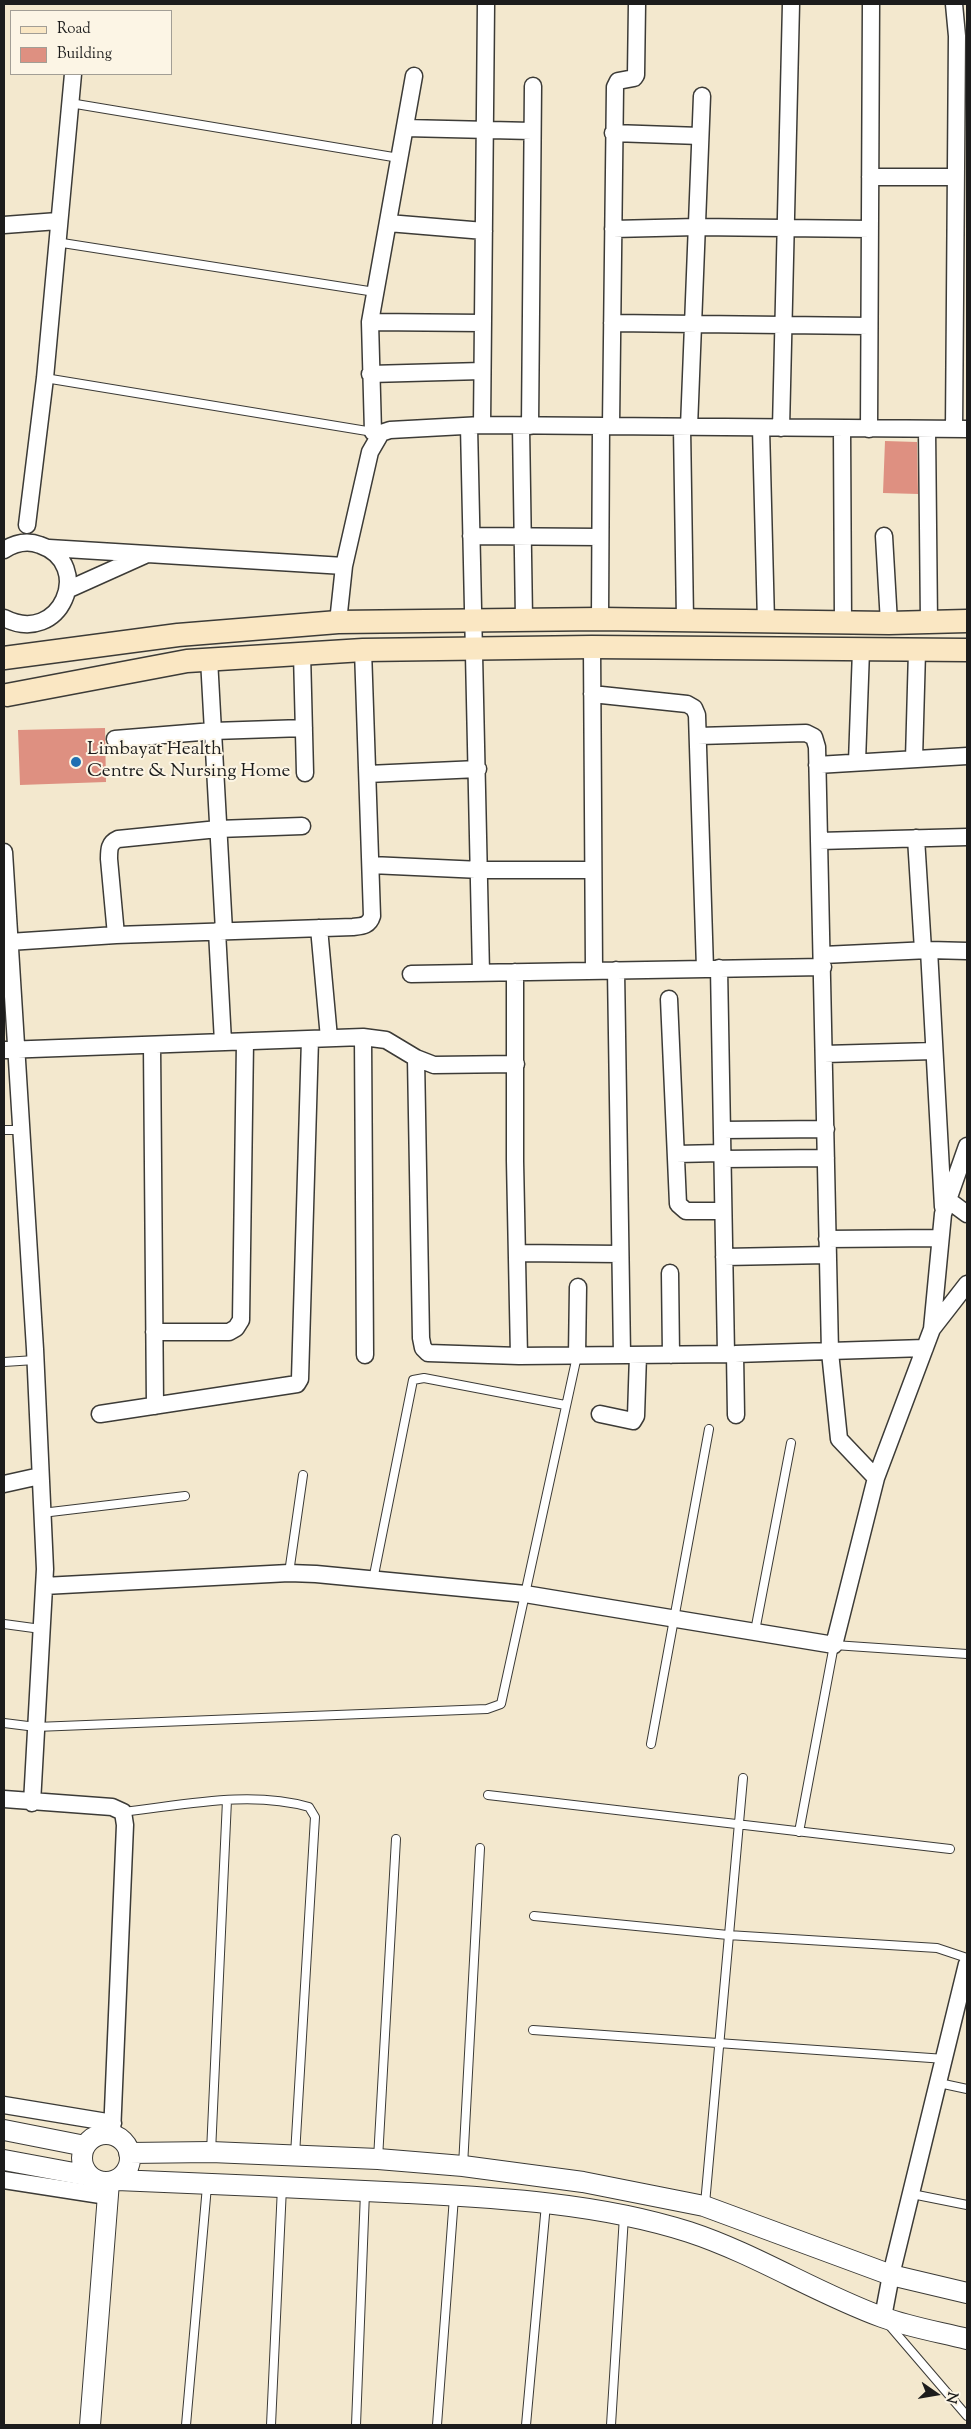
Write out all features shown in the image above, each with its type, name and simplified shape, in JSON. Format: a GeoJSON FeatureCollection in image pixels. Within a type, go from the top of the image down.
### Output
{"type":"FeatureCollection","features":[{"type":"Feature","properties":{"kind":"main road"},"geometry":{"type":"LineString","coordinates":[[4,658],[178,635],[338,622],[600,619],[766,622],[967,622]]}},
{"type":"Feature","properties":{"kind":"main road"},"geometry":{"type":"LineString","coordinates":[[5,696],[187,661],[362,650],[592,647],[967,650]]}},
{"type":"Feature","properties":{"kind":"main road"},"geometry":{"type":"LineString","coordinates":[[4,662],[12,670],[14,677],[11,690],[5,696]]}},
{"type":"Feature","properties":{"kind":"street"},"geometry":{"type":"LineString","coordinates":[[481,973],[478,769],[475,648],[472,620],[471,536],[475,425],[482,371],[486,4]]}},
{"type":"Feature","properties":{"kind":"street"},"geometry":{"type":"LineString","coordinates":[[600,619],[600,537],[612,323],[616,82],[634,78],[637,68],[637,4]]}},
{"type":"Feature","properties":{"kind":"street"},"geometry":{"type":"LineString","coordinates":[[781,428],[791,4]]}},
{"type":"Feature","properties":{"kind":"street"},"geometry":{"type":"LineString","coordinates":[[869,429],[871,4]]}},
{"type":"Feature","properties":{"kind":"street"},"geometry":{"type":"LineString","coordinates":[[377,432],[475,425],[960,429],[955,178],[962,130],[962,74],[954,4]]}},
{"type":"Feature","properties":{"kind":"street"},"geometry":{"type":"LineString","coordinates":[[27,525],[45,378],[56,242],[73,75]]}},
{"type":"Feature","properties":{"kind":"street"},"geometry":{"type":"LineString","coordinates":[[338,622],[344,566],[370,452],[377,432],[370,374],[370,322],[414,76]]}},
{"type":"Feature","properties":{"kind":"street"},"geometry":{"type":"LineString","coordinates":[[524,619],[523,537],[533,86]]}},
{"type":"Feature","properties":{"kind":"street"},"geometry":{"type":"LineString","coordinates":[[686,620],[686,427],[693,325],[702,96]]}},
{"type":"Feature","properties":{"kind":"street"},"geometry":{"type":"LineString","coordinates":[[405,128],[532,131]]}},
{"type":"Feature","properties":{"kind":"street"},"geometry":{"type":"LineString","coordinates":[[614,133],[700,136]]}},
{"type":"Feature","properties":{"kind":"street"},"geometry":{"type":"LineString","coordinates":[[870,178],[955,178]]}},
{"type":"Feature","properties":{"kind":"street"},"geometry":{"type":"LineString","coordinates":[[4,224],[58,221]]}},
{"type":"Feature","properties":{"kind":"street"},"geometry":{"type":"LineString","coordinates":[[388,223],[484,231]]}},
{"type":"Feature","properties":{"kind":"street"},"geometry":{"type":"LineString","coordinates":[[613,229],[697,227],[870,229]]}},
{"type":"Feature","properties":{"kind":"street"},"geometry":{"type":"LineString","coordinates":[[370,322],[483,323]]}},
{"type":"Feature","properties":{"kind":"street"},"geometry":{"type":"LineString","coordinates":[[612,323],[869,326]]}},
{"type":"Feature","properties":{"kind":"street"},"geometry":{"type":"LineString","coordinates":[[370,374],[482,371]]}},
{"type":"Feature","properties":{"kind":"street"},"geometry":{"type":"LineString","coordinates":[[761,428],[766,622]]}},
{"type":"Feature","properties":{"kind":"street"},"geometry":{"type":"LineString","coordinates":[[842,428],[843,622]]}},
{"type":"Feature","properties":{"kind":"street"},"geometry":{"type":"LineString","coordinates":[[927,429],[929,622]]}},
{"type":"Feature","properties":{"kind":"street"},"geometry":{"type":"LineString","coordinates":[[4,535],[49,548],[344,566]]}},
{"type":"Feature","properties":{"kind":"street"},"geometry":{"type":"LineString","coordinates":[[471,536],[600,537]]}},
{"type":"Feature","properties":{"kind":"street"},"geometry":{"type":"LineString","coordinates":[[884,536],[889,623]]}},
{"type":"Feature","properties":{"kind":"street"},"geometry":{"type":"LineString","coordinates":[[4,550],[13,544],[32,542]]}},
{"type":"Feature","properties":{"kind":"street"},"geometry":{"type":"LineString","coordinates":[[4,619],[22,625],[41,623],[56,613],[66,597],[68,579],[62,561],[49,548]]}},
{"type":"Feature","properties":{"kind":"street"},"geometry":{"type":"LineString","coordinates":[[67,590],[147,554]]}},
{"type":"Feature","properties":{"kind":"street"},"geometry":{"type":"LineString","coordinates":[[592,647],[594,970]]}},
{"type":"Feature","properties":{"kind":"street"},"geometry":{"type":"LineString","coordinates":[[8,948],[116,935],[365,926],[370,922],[372,916],[371,865],[362,650]]}},
{"type":"Feature","properties":{"kind":"street"},"geometry":{"type":"LineString","coordinates":[[857,762],[861,650]]}},
{"type":"Feature","properties":{"kind":"street"},"geometry":{"type":"LineString","coordinates":[[914,759],[917,651]]}},
{"type":"Feature","properties":{"kind":"street"},"geometry":{"type":"LineString","coordinates":[[302,653],[305,773]]}},
{"type":"Feature","properties":{"kind":"street"},"geometry":{"type":"LineString","coordinates":[[209,659],[218,829],[223,1042]]}},
{"type":"Feature","properties":{"kind":"street"},"geometry":{"type":"LineString","coordinates":[[592,694],[688,704],[694,708],[697,715],[722,1130],[724,1257],[736,1415]]}},
{"type":"Feature","properties":{"kind":"street"},"geometry":{"type":"LineString","coordinates":[[115,739],[213,731],[304,728]]}},
{"type":"Feature","properties":{"kind":"street"},"geometry":{"type":"LineString","coordinates":[[698,736],[806,733],[814,737],[817,765],[823,961],[830,1352],[839,1438],[876,1478]]}},
{"type":"Feature","properties":{"kind":"street"},"geometry":{"type":"LineString","coordinates":[[817,765],[967,756]]}},
{"type":"Feature","properties":{"kind":"street"},"geometry":{"type":"LineString","coordinates":[[368,774],[478,769]]}},
{"type":"Feature","properties":{"kind":"street"},"geometry":{"type":"LineString","coordinates":[[116,935],[109,849],[113,842],[118,839],[218,829],[302,826]]}},
{"type":"Feature","properties":{"kind":"street"},"geometry":{"type":"LineString","coordinates":[[819,841],[967,837]]}},
{"type":"Feature","properties":{"kind":"street"},"geometry":{"type":"LineString","coordinates":[[916,838],[946,1207]]}},
{"type":"Feature","properties":{"kind":"street"},"geometry":{"type":"LineString","coordinates":[[4,852],[10,1050],[21,1130],[42,1513],[44,1586],[32,1802]]}},
{"type":"Feature","properties":{"kind":"street"},"geometry":{"type":"LineString","coordinates":[[371,865],[480,870],[593,870]]}},
{"type":"Feature","properties":{"kind":"street"},"geometry":{"type":"LineString","coordinates":[[319,928],[328,1038]]}},
{"type":"Feature","properties":{"kind":"street"},"geometry":{"type":"LineString","coordinates":[[410,974],[712,969],[823,961],[926,950],[967,951]]}},
{"type":"Feature","properties":{"kind":"street"},"geometry":{"type":"LineString","coordinates":[[600,1414],[627,1421],[633,1421],[636,1416],[620,1254],[616,970]]}},
{"type":"Feature","properties":{"kind":"street"},"geometry":{"type":"LineString","coordinates":[[516,972],[519,1356]]}},
{"type":"Feature","properties":{"kind":"street"},"geometry":{"type":"LineString","coordinates":[[669,999],[678,1204],[686,1211],[723,1212]]}},
{"type":"Feature","properties":{"kind":"street"},"geometry":{"type":"LineString","coordinates":[[10,1050],[363,1037],[386,1040],[416,1058],[434,1065],[516,1064]]}},
{"type":"Feature","properties":{"kind":"street"},"geometry":{"type":"LineString","coordinates":[[363,1037],[365,1355]]}},
{"type":"Feature","properties":{"kind":"street"},"geometry":{"type":"LineString","coordinates":[[100,1414],[292,1386],[300,1380],[310,1039]]}},
{"type":"Feature","properties":{"kind":"street"},"geometry":{"type":"LineString","coordinates":[[154,1332],[228,1332],[236,1328],[241,1320],[244,1042]]}},
{"type":"Feature","properties":{"kind":"street"},"geometry":{"type":"LineString","coordinates":[[152,1045],[155,1406]]}},
{"type":"Feature","properties":{"kind":"street"},"geometry":{"type":"LineString","coordinates":[[824,1054],[934,1051]]}},
{"type":"Feature","properties":{"kind":"street"},"geometry":{"type":"LineString","coordinates":[[416,1058],[423,1348],[432,1354],[519,1356],[671,1355],[925,1348]]}},
{"type":"Feature","properties":{"kind":"street"},"geometry":{"type":"LineString","coordinates":[[722,1130],[826,1129]]}},
{"type":"Feature","properties":{"kind":"street"},"geometry":{"type":"LineString","coordinates":[[44,1586],[289,1573],[525,1594],[834,1645],[876,1478],[932,1329],[939,1238],[946,1207],[967,1146]]}},
{"type":"Feature","properties":{"kind":"street"},"geometry":{"type":"LineString","coordinates":[[676,1154],[826,1158]]}},
{"type":"Feature","properties":{"kind":"street"},"geometry":{"type":"LineString","coordinates":[[946,1207],[967,1214]]}},
{"type":"Feature","properties":{"kind":"street"},"geometry":{"type":"LineString","coordinates":[[724,1257],[939,1238]]}},
{"type":"Feature","properties":{"kind":"street"},"geometry":{"type":"LineString","coordinates":[[517,1253],[620,1254]]}},
{"type":"Feature","properties":{"kind":"street"},"geometry":{"type":"LineString","coordinates":[[670,1273],[671,1355]]}},
{"type":"Feature","properties":{"kind":"street"},"geometry":{"type":"LineString","coordinates":[[932,1329],[967,1284]]}},
{"type":"Feature","properties":{"kind":"street"},"geometry":{"type":"LineString","coordinates":[[577,1356],[578,1287]]}},
{"type":"Feature","properties":{"kind":"street"},"geometry":{"type":"LineString","coordinates":[[4,1484],[40,1476]]}},
{"type":"Feature","properties":{"kind":"street"},"geometry":{"type":"LineString","coordinates":[[4,1799],[112,1807],[123,1812],[125,1825],[112,2129]]}},
{"type":"Feature","properties":{"kind":"street"},"geometry":{"type":"LineString","coordinates":[[883,2317],[891,2275],[967,1964]]}},
{"type":"Feature","properties":{"kind":"street"},"geometry":{"type":"LineString","coordinates":[[4,2105],[112,2129],[122,2140],[131,2156],[127,2170],[106,2184],[4,2160]]}},
{"type":"Feature","properties":{"kind":"street"},"geometry":{"type":"LineString","coordinates":[[106,2184],[82,2162],[85,2146],[97,2136],[112,2129]]}},
{"type":"Feature","properties":{"kind":"street"},"geometry":{"type":"LineString","coordinates":[[4,2130],[85,2146]]}},
{"type":"Feature","properties":{"kind":"street"},"geometry":{"type":"LineString","coordinates":[[129,2152],[211,2152],[378,2159],[463,2166],[583,2182],[704,2206],[891,2275],[967,2293]]}},
{"type":"Feature","properties":{"kind":"street"},"geometry":{"type":"LineString","coordinates":[[4,2180],[106,2184],[282,2186],[546,2202],[624,2216],[689,2232],[883,2317],[967,2339]]}},
{"type":"Feature","properties":{"kind":"street"},"geometry":{"type":"LineString","coordinates":[[90,2425],[106,2184]]}},
{"type":"Feature","properties":{"kind":"lane"},"geometry":{"type":"LineString","coordinates":[[70,103],[399,158]]}},
{"type":"Feature","properties":{"kind":"lane"},"geometry":{"type":"LineString","coordinates":[[56,242],[375,292]]}},
{"type":"Feature","properties":{"kind":"lane"},"geometry":{"type":"LineString","coordinates":[[45,378],[377,432]]}},
{"type":"Feature","properties":{"kind":"lane"},"geometry":{"type":"LineString","coordinates":[[4,1130],[21,1130]]}},
{"type":"Feature","properties":{"kind":"lane"},"geometry":{"type":"LineString","coordinates":[[4,1723],[36,1727],[487,1709],[501,1704],[505,1693],[577,1356]]}},
{"type":"Feature","properties":{"kind":"lane"},"geometry":{"type":"LineString","coordinates":[[4,1362],[35,1360]]}},
{"type":"Feature","properties":{"kind":"lane"},"geometry":{"type":"LineString","coordinates":[[373,1580],[413,1380],[424,1378],[566,1406]]}},
{"type":"Feature","properties":{"kind":"lane"},"geometry":{"type":"LineString","coordinates":[[651,1744],[672,1618],[708,1429]]}},
{"type":"Feature","properties":{"kind":"lane"},"geometry":{"type":"LineString","coordinates":[[755,1631],[791,1443]]}},
{"type":"Feature","properties":{"kind":"lane"},"geometry":{"type":"LineString","coordinates":[[289,1573],[303,1476]]}},
{"type":"Feature","properties":{"kind":"lane"},"geometry":{"type":"LineString","coordinates":[[42,1513],[185,1496]]}},
{"type":"Feature","properties":{"kind":"lane"},"geometry":{"type":"LineString","coordinates":[[4,1624],[41,1629]]}},
{"type":"Feature","properties":{"kind":"lane"},"geometry":{"type":"LineString","coordinates":[[799,1832],[834,1645],[967,1654]]}},
{"type":"Feature","properties":{"kind":"lane"},"geometry":{"type":"LineString","coordinates":[[704,2206],[743,1778]]}},
{"type":"Feature","properties":{"kind":"lane"},"geometry":{"type":"LineString","coordinates":[[488,1795],[950,1848]]}},
{"type":"Feature","properties":{"kind":"lane"},"geometry":{"type":"LineString","coordinates":[[123,1812],[227,1800],[289,1801],[309,1807],[315,1818],[295,2155]]}},
{"type":"Feature","properties":{"kind":"lane"},"geometry":{"type":"LineString","coordinates":[[211,2152],[227,1800]]}},
{"type":"Feature","properties":{"kind":"lane"},"geometry":{"type":"LineString","coordinates":[[378,2159],[396,1839]]}},
{"type":"Feature","properties":{"kind":"lane"},"geometry":{"type":"LineString","coordinates":[[463,2166],[480,1848]]}},
{"type":"Feature","properties":{"kind":"lane"},"geometry":{"type":"LineString","coordinates":[[534,1916],[728,1934],[937,1948],[967,1958]]}},
{"type":"Feature","properties":{"kind":"lane"},"geometry":{"type":"LineString","coordinates":[[532,2030],[945,2058]]}},
{"type":"Feature","properties":{"kind":"lane"},"geometry":{"type":"LineString","coordinates":[[939,2083],[967,2089]]}},
{"type":"Feature","properties":{"kind":"lane"},"geometry":{"type":"LineString","coordinates":[[186,2425],[207,2184]]}},
{"type":"Feature","properties":{"kind":"lane"},"geometry":{"type":"LineString","coordinates":[[271,2425],[282,2186]]}},
{"type":"Feature","properties":{"kind":"lane"},"geometry":{"type":"LineString","coordinates":[[356,2425],[365,2190]]}},
{"type":"Feature","properties":{"kind":"lane"},"geometry":{"type":"LineString","coordinates":[[912,2194],[967,2205]]}},
{"type":"Feature","properties":{"kind":"lane"},"geometry":{"type":"LineString","coordinates":[[437,2425],[454,2195]]}},
{"type":"Feature","properties":{"kind":"lane"},"geometry":{"type":"LineString","coordinates":[[526,2425],[546,2202]]}},
{"type":"Feature","properties":{"kind":"lane"},"geometry":{"type":"LineString","coordinates":[[611,2425],[624,2216]]}},
{"type":"Feature","properties":{"kind":"lane"},"geometry":{"type":"LineString","coordinates":[[883,2317],[967,2416]]}},
{"type":"Feature","properties":{"kind":"building"},"geometry":{"type":"Polygon","coordinates":[[[885,441],[917,442],[918,494],[883,493],[885,441]]]}},
{"type":"Feature","properties":{"kind":"building"},"geometry":{"type":"Polygon","coordinates":[[[105,728],[106,782],[20,785],[18,730],[105,728]]]}},
{"type":"Feature","properties":{"kind":"place","name":"Limbayat Health Centre & Nursing Home"},"geometry":{"type":"Point","coordinates":[76,762]}}]}
